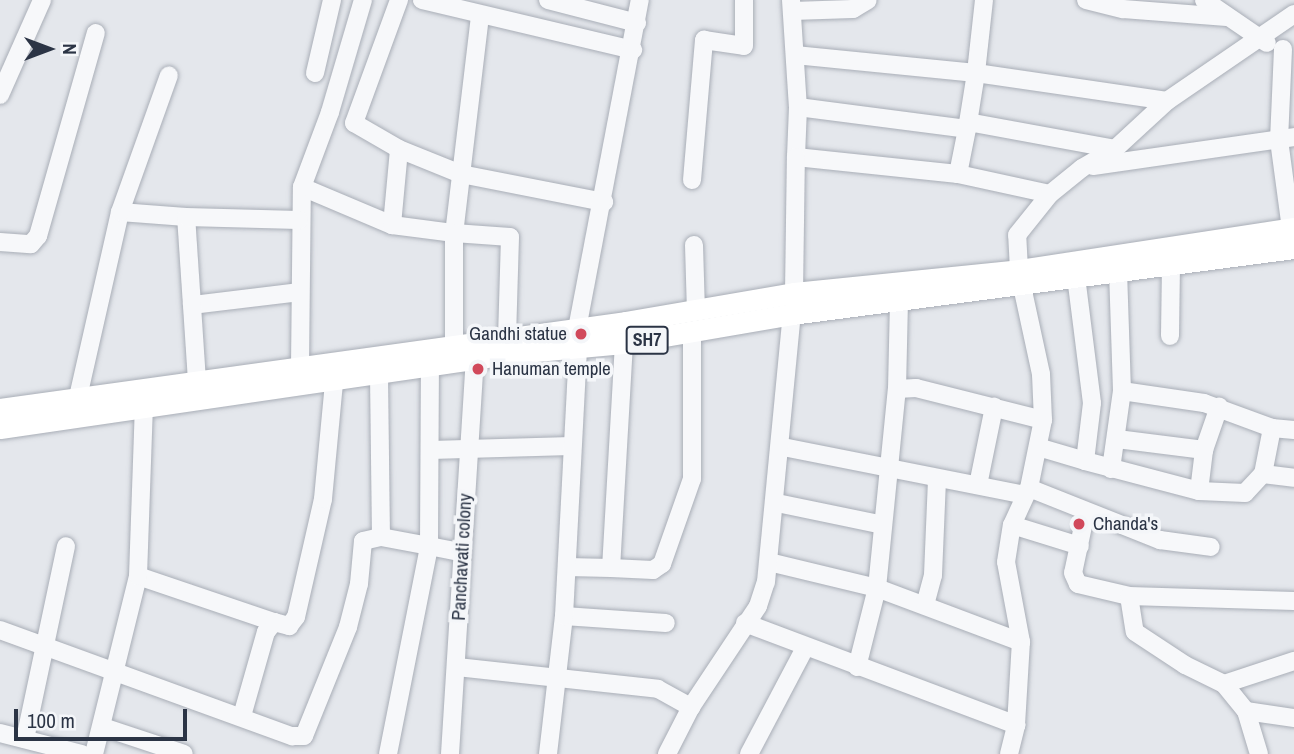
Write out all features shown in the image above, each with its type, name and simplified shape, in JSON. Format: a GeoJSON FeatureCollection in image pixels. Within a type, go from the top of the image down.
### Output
{"type":"FeatureCollection","features":[{"type":"Feature","properties":{"kind":"main road","name":"SH7"},"geometry":{"type":"LineString","coordinates":[[0,409],[300,367],[385,368],[475,360],[696,311],[793,304],[899,301],[1020,277],[1076,276],[1171,264],[1293,235]]}},
{"type":"Feature","properties":{"kind":"main road","name":"SH7"},"geometry":{"type":"LineString","coordinates":[[0,428],[334,382],[454,345],[507,339],[577,338],[624,343],[692,333],[793,304],[1020,277],[1293,235]]}},
{"type":"Feature","properties":{"kind":"street"},"geometry":{"type":"LineString","coordinates":[[0,95],[42,0]]}},
{"type":"Feature","properties":{"kind":"street"},"geometry":{"type":"LineString","coordinates":[[315,73],[332,0]]}},
{"type":"Feature","properties":{"kind":"street"},"geometry":{"type":"LineString","coordinates":[[300,367],[299,219],[302,187],[330,112],[363,0]]}},
{"type":"Feature","properties":{"kind":"street"},"geometry":{"type":"LineString","coordinates":[[354,123],[399,0]]}},
{"type":"Feature","properties":{"kind":"street"},"geometry":{"type":"LineString","coordinates":[[422,0],[480,16],[633,50]]}},
{"type":"Feature","properties":{"kind":"street"},"geometry":{"type":"LineString","coordinates":[[548,0],[637,23]]}},
{"type":"Feature","properties":{"kind":"street"},"geometry":{"type":"LineString","coordinates":[[548,754],[564,616],[577,338],[633,50],[640,0]]}},
{"type":"Feature","properties":{"kind":"street"},"geometry":{"type":"LineString","coordinates":[[692,180],[704,40],[744,46],[744,0]]}},
{"type":"Feature","properties":{"kind":"street"},"geometry":{"type":"LineString","coordinates":[[667,754],[691,707],[758,606],[769,562],[783,447],[793,304],[798,107],[791,6],[853,9],[868,0]]}},
{"type":"Feature","properties":{"kind":"street"},"geometry":{"type":"LineString","coordinates":[[957,174],[976,73],[984,0]]}},
{"type":"Feature","properties":{"kind":"street"},"geometry":{"type":"LineString","coordinates":[[1086,0],[1123,9],[1218,6],[1256,38],[1288,48],[1287,139],[1293,235]]}},
{"type":"Feature","properties":{"kind":"street"},"geometry":{"type":"LineString","coordinates":[[1009,754],[1016,725],[1021,642],[1006,562],[1012,525],[1026,491],[1043,420],[1041,374],[1020,277],[1017,235],[1050,194],[1082,168],[1115,149],[1167,101],[1294,14]]}},
{"type":"Feature","properties":{"kind":"street"},"geometry":{"type":"LineString","coordinates":[[454,345],[454,233],[480,16]]}},
{"type":"Feature","properties":{"kind":"street"},"geometry":{"type":"LineString","coordinates":[[0,242],[31,244],[38,236],[96,33]]}},
{"type":"Feature","properties":{"kind":"street"},"geometry":{"type":"LineString","coordinates":[[795,55],[976,73],[1167,101]]}},
{"type":"Feature","properties":{"kind":"street"},"geometry":{"type":"LineString","coordinates":[[78,397],[120,212],[169,75]]}},
{"type":"Feature","properties":{"kind":"street"},"geometry":{"type":"LineString","coordinates":[[798,107],[967,126],[1115,149]]}},
{"type":"Feature","properties":{"kind":"street"},"geometry":{"type":"LineString","coordinates":[[330,112],[399,149],[461,174],[604,202]]}},
{"type":"Feature","properties":{"kind":"street"},"geometry":{"type":"LineString","coordinates":[[1082,168],[1287,139]]}},
{"type":"Feature","properties":{"kind":"street"},"geometry":{"type":"LineString","coordinates":[[392,225],[399,149]]}},
{"type":"Feature","properties":{"kind":"street"},"geometry":{"type":"LineString","coordinates":[[796,157],[957,174],[1050,194]]}},
{"type":"Feature","properties":{"kind":"street"},"geometry":{"type":"LineString","coordinates":[[302,187],[392,225],[510,237],[507,339]]}},
{"type":"Feature","properties":{"kind":"street"},"geometry":{"type":"LineString","coordinates":[[120,212],[186,217],[299,219]]}},
{"type":"Feature","properties":{"kind":"street"},"geometry":{"type":"LineString","coordinates":[[186,217],[197,381]]}},
{"type":"Feature","properties":{"kind":"street"},"geometry":{"type":"LineString","coordinates":[[695,244],[696,311]]}},
{"type":"Feature","properties":{"kind":"street"},"geometry":{"type":"LineString","coordinates":[[1170,336],[1171,264]]}},
{"type":"Feature","properties":{"kind":"street"},"geometry":{"type":"LineString","coordinates":[[1111,470],[1122,391],[1118,270]]}},
{"type":"Feature","properties":{"kind":"street"},"geometry":{"type":"LineString","coordinates":[[1076,276],[1092,402],[1085,461]]}},
{"type":"Feature","properties":{"kind":"street"},"geometry":{"type":"LineString","coordinates":[[192,305],[299,292]]}},
{"type":"Feature","properties":{"kind":"street"},"geometry":{"type":"LineString","coordinates":[[857,667],[877,588],[897,389],[899,301]]}},
{"type":"Feature","properties":{"kind":"street"},"geometry":{"type":"LineString","coordinates":[[567,567],[653,570],[662,564],[688,491],[694,455],[692,333]]}},
{"type":"Feature","properties":{"kind":"street"},"geometry":{"type":"LineString","coordinates":[[611,568],[624,343]]}},
{"type":"Feature","properties":{"kind":"street","name":"Panchavati colony"},"geometry":{"type":"LineString","coordinates":[[450,754],[475,360]]}},
{"type":"Feature","properties":{"kind":"street"},"geometry":{"type":"LineString","coordinates":[[388,754],[429,546],[430,366]]}},
{"type":"Feature","properties":{"kind":"street"},"geometry":{"type":"LineString","coordinates":[[382,537],[385,368]]}},
{"type":"Feature","properties":{"kind":"street"},"geometry":{"type":"LineString","coordinates":[[138,576],[289,626],[296,617],[323,499],[334,382]]}},
{"type":"Feature","properties":{"kind":"street"},"geometry":{"type":"LineString","coordinates":[[897,389],[916,388],[1043,420]]}},
{"type":"Feature","properties":{"kind":"street"},"geometry":{"type":"LineString","coordinates":[[1122,391],[1219,407],[1272,429],[1294,430]]}},
{"type":"Feature","properties":{"kind":"street"},"geometry":{"type":"LineString","coordinates":[[94,754],[103,727],[138,576],[144,407]]}},
{"type":"Feature","properties":{"kind":"street"},"geometry":{"type":"LineString","coordinates":[[978,485],[994,407]]}},
{"type":"Feature","properties":{"kind":"street"},"geometry":{"type":"LineString","coordinates":[[1199,491],[1204,450],[1219,407]]}},
{"type":"Feature","properties":{"kind":"street"},"geometry":{"type":"LineString","coordinates":[[1038,447],[1111,470],[1199,491],[1245,493],[1263,474],[1272,429]]}},
{"type":"Feature","properties":{"kind":"street"},"geometry":{"type":"LineString","coordinates":[[1117,439],[1204,450]]}},
{"type":"Feature","properties":{"kind":"street"},"geometry":{"type":"LineString","coordinates":[[430,450],[571,446]]}},
{"type":"Feature","properties":{"kind":"street"},"geometry":{"type":"LineString","coordinates":[[783,447],[889,466],[937,479],[1026,491],[1160,540],[1212,547]]}},
{"type":"Feature","properties":{"kind":"street"},"geometry":{"type":"LineString","coordinates":[[1263,474],[1294,478]]}},
{"type":"Feature","properties":{"kind":"street"},"geometry":{"type":"LineString","coordinates":[[925,605],[933,575],[937,479]]}},
{"type":"Feature","properties":{"kind":"street"},"geometry":{"type":"LineString","coordinates":[[777,503],[883,525]]}},
{"type":"Feature","properties":{"kind":"street"},"geometry":{"type":"LineString","coordinates":[[1086,512],[1075,581],[1129,596],[1294,601]]}},
{"type":"Feature","properties":{"kind":"street"},"geometry":{"type":"LineString","coordinates":[[1012,525],[1080,546]]}},
{"type":"Feature","properties":{"kind":"street"},"geometry":{"type":"LineString","coordinates":[[0,630],[292,736],[309,731],[348,627],[359,584],[363,541],[382,537],[461,552]]}},
{"type":"Feature","properties":{"kind":"street"},"geometry":{"type":"LineString","coordinates":[[25,739],[66,547]]}},
{"type":"Feature","properties":{"kind":"street"},"geometry":{"type":"LineString","coordinates":[[769,562],[877,588],[1021,642]]}},
{"type":"Feature","properties":{"kind":"street"},"geometry":{"type":"LineString","coordinates":[[1129,596],[1130,624],[1135,632],[1185,665],[1224,684],[1246,711],[1259,754]]}},
{"type":"Feature","properties":{"kind":"street"},"geometry":{"type":"LineString","coordinates":[[564,616],[666,623]]}},
{"type":"Feature","properties":{"kind":"street"},"geometry":{"type":"LineString","coordinates":[[242,716],[264,638],[274,622]]}},
{"type":"Feature","properties":{"kind":"street"},"geometry":{"type":"LineString","coordinates":[[745,623],[805,648],[1016,725]]}},
{"type":"Feature","properties":{"kind":"street"},"geometry":{"type":"LineString","coordinates":[[749,754],[805,648]]}},
{"type":"Feature","properties":{"kind":"street"},"geometry":{"type":"LineString","coordinates":[[1224,684],[1294,661]]}},
{"type":"Feature","properties":{"kind":"street"},"geometry":{"type":"LineString","coordinates":[[457,667],[648,687],[691,707]]}},
{"type":"Feature","properties":{"kind":"street"},"geometry":{"type":"LineString","coordinates":[[1246,711],[1294,718]]}},
{"type":"Feature","properties":{"kind":"street"},"geometry":{"type":"LineString","coordinates":[[103,727],[184,754]]}},
{"type":"Feature","properties":{"kind":"street"},"geometry":{"type":"LineString","coordinates":[[0,733],[82,754]]}},
{"type":"Feature","properties":{"kind":"place","name":"Gandhi statue"},"geometry":{"type":"Point","coordinates":[581,334]}},
{"type":"Feature","properties":{"kind":"place","name":"Hanuman temple"},"geometry":{"type":"Point","coordinates":[478,369]}},
{"type":"Feature","properties":{"kind":"place","name":"Chanda's"},"geometry":{"type":"Point","coordinates":[1079,524]}}]}
